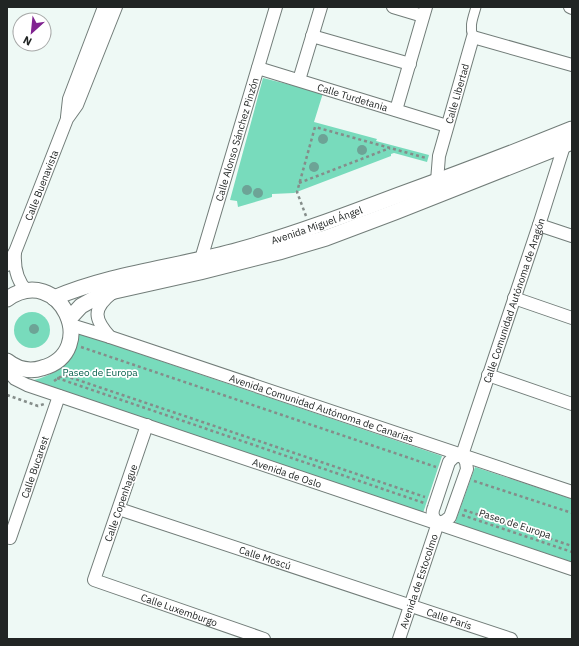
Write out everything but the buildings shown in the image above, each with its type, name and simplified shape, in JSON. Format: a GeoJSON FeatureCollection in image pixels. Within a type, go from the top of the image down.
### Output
{"type":"FeatureCollection","features":[{"type":"Feature","properties":{"kind":"street","name":"Calle Buenavista"},"geometry":{"type":"LineString","coordinates":[[67,119],[69,100],[104,7]]}},
{"type":"Feature","properties":{"kind":"street","name":"Calle Buenavista"},"geometry":{"type":"LineString","coordinates":[[7,265],[15,252],[67,119],[77,105],[116,7]]}},
{"type":"Feature","properties":{"kind":"street","name":"Calle Alonso Sánchez Pinzón"},"geometry":{"type":"LineString","coordinates":[[200,266],[276,7]]}},
{"type":"Feature","properties":{"kind":"street"},"geometry":{"type":"LineString","coordinates":[[299,80],[320,7]]}},
{"type":"Feature","properties":{"kind":"street"},"geometry":{"type":"LineString","coordinates":[[393,7],[424,11],[396,110]]}},
{"type":"Feature","properties":{"kind":"street","name":"Calle Libertad"},"geometry":{"type":"LineString","coordinates":[[437,181],[438,162],[447,126],[473,37],[471,26],[476,7]]}},
{"type":"Feature","properties":{"kind":"street"},"geometry":{"type":"LineString","coordinates":[[312,36],[410,64]]}},
{"type":"Feature","properties":{"kind":"street"},"geometry":{"type":"LineString","coordinates":[[473,37],[572,65]]}},
{"type":"Feature","properties":{"kind":"street","name":"Calle Turdetania"},"geometry":{"type":"LineString","coordinates":[[258,68],[447,126]]}},
{"type":"Feature","properties":{"kind":"street","name":"Avenida Miguel Ángel"},"geometry":{"type":"LineString","coordinates":[[54,298],[74,289],[111,279],[200,266],[279,252],[326,238],[395,212],[570,136]]}},
{"type":"Feature","properties":{"kind":"street","name":"Avenida Miguel Ángel"},"geometry":{"type":"LineString","coordinates":[[70,322],[79,308],[86,302],[115,291],[200,266],[238,250],[310,228],[437,181],[570,136]]}},
{"type":"Feature","properties":{"kind":"street","name":"Calle Comunidad Autónoma de Aragón"},"geometry":{"type":"LineString","coordinates":[[462,455],[570,136]]}},
{"type":"Feature","properties":{"kind":"street"},"geometry":{"type":"LineString","coordinates":[[539,225],[572,236]]}},
{"type":"Feature","properties":{"kind":"street","name":"Calle Buenavista"},"geometry":{"type":"LineString","coordinates":[[15,252],[14,260],[17,273],[22,285],[27,291]]}},
{"type":"Feature","properties":{"kind":"street"},"geometry":{"type":"LineString","coordinates":[[7,361],[20,368],[38,369],[55,362],[63,354],[69,343],[70,337],[70,322],[63,307],[54,298],[41,292],[27,291],[8,296]]}},
{"type":"Feature","properties":{"kind":"street"},"geometry":{"type":"LineString","coordinates":[[110,337],[100,326],[98,314],[100,306],[104,300],[115,291]]}},
{"type":"Feature","properties":{"kind":"street"},"geometry":{"type":"LineString","coordinates":[[514,298],[572,318]]}},
{"type":"Feature","properties":{"kind":"street","name":"Avenida Comunidad Autónoma de Canarias"},"geometry":{"type":"LineString","coordinates":[[70,322],[110,337],[572,492]]}},
{"type":"Feature","properties":{"kind":"street","name":"Avenida de Oslo"},"geometry":{"type":"LineString","coordinates":[[7,370],[19,381],[54,394],[572,569]]}},
{"type":"Feature","properties":{"kind":"street"},"geometry":{"type":"LineString","coordinates":[[488,375],[572,404]]}},
{"type":"Feature","properties":{"kind":"street","name":"Calle Bucarest"},"geometry":{"type":"LineString","coordinates":[[10,538],[54,394]]}},
{"type":"Feature","properties":{"kind":"street","name":"Calle Copenhague"},"geometry":{"type":"LineString","coordinates":[[94,580],[146,425]]}},
{"type":"Feature","properties":{"kind":"street"},"geometry":{"type":"LineString","coordinates":[[462,455],[466,462],[467,469],[464,478],[450,517],[445,521],[438,523],[433,518],[432,511],[449,462],[454,457],[462,455]]}},
{"type":"Feature","properties":{"kind":"street","name":"Calle Moscú"},"geometry":{"type":"LineString","coordinates":[[119,508],[410,606]]}},
{"type":"Feature","properties":{"kind":"street","name":"Avenida de Estocolmo"},"geometry":{"type":"LineString","coordinates":[[399,639],[438,523]]}},
{"type":"Feature","properties":{"kind":"street","name":"Calle Luxemburgo"},"geometry":{"type":"LineString","coordinates":[[94,580],[264,639]]}},
{"type":"Feature","properties":{"kind":"street","name":"Calle París"},"geometry":{"type":"LineString","coordinates":[[410,606],[511,639]]}},
{"type":"Feature","properties":{"kind":"path"},"geometry":{"type":"LineString","coordinates":[[310,228],[297,192],[315,127],[438,162]]}},
{"type":"Feature","properties":{"kind":"path"},"geometry":{"type":"LineString","coordinates":[[299,183],[390,148]]}},
{"type":"Feature","properties":{"kind":"path"},"geometry":{"type":"LineString","coordinates":[[69,343],[446,471]]}},
{"type":"Feature","properties":{"kind":"path"},"geometry":{"type":"LineString","coordinates":[[38,369],[57,378],[435,504]]}},
{"type":"Feature","properties":{"kind":"path"},"geometry":{"type":"LineString","coordinates":[[7,395],[38,406],[43,405],[54,394],[52,384],[57,378],[66,376],[435,504]]}},
{"type":"Feature","properties":{"kind":"path"},"geometry":{"type":"LineString","coordinates":[[464,478],[572,513]]}},
{"type":"Feature","properties":{"kind":"path"},"geometry":{"type":"LineString","coordinates":[[453,509],[572,546]]}},
{"type":"Feature","properties":{"kind":"path","name":"Paseo de Europa"},"geometry":{"type":"LineString","coordinates":[[453,509],[572,552]]}},
{"type":"Feature","properties":{"kind":"green space"},"geometry":{"type":"Polygon","coordinates":[[[263,78],[323,93],[314,122],[429,155],[427,162],[394,153],[391,154],[391,156],[294,193],[272,194],[272,197],[238,207],[237,201],[230,200],[263,78]]]}},
{"type":"Feature","properties":{"kind":"green space"},"geometry":{"type":"Polygon","coordinates":[[[36,312],[45,317],[49,323],[49,337],[45,343],[36,348],[28,348],[19,343],[15,337],[14,326],[19,317],[25,313],[36,312]]]}},
{"type":"Feature","properties":{"kind":"green space","name":"Paseo de Europa"},"geometry":{"type":"Polygon","coordinates":[[[78,333],[442,456],[423,513],[30,381],[49,375],[63,366],[73,352],[78,333]]]}},
{"type":"Feature","properties":{"kind":"green space"},"geometry":{"type":"Polygon","coordinates":[[[475,467],[572,499],[572,562],[455,523],[475,467]]]}}]}
